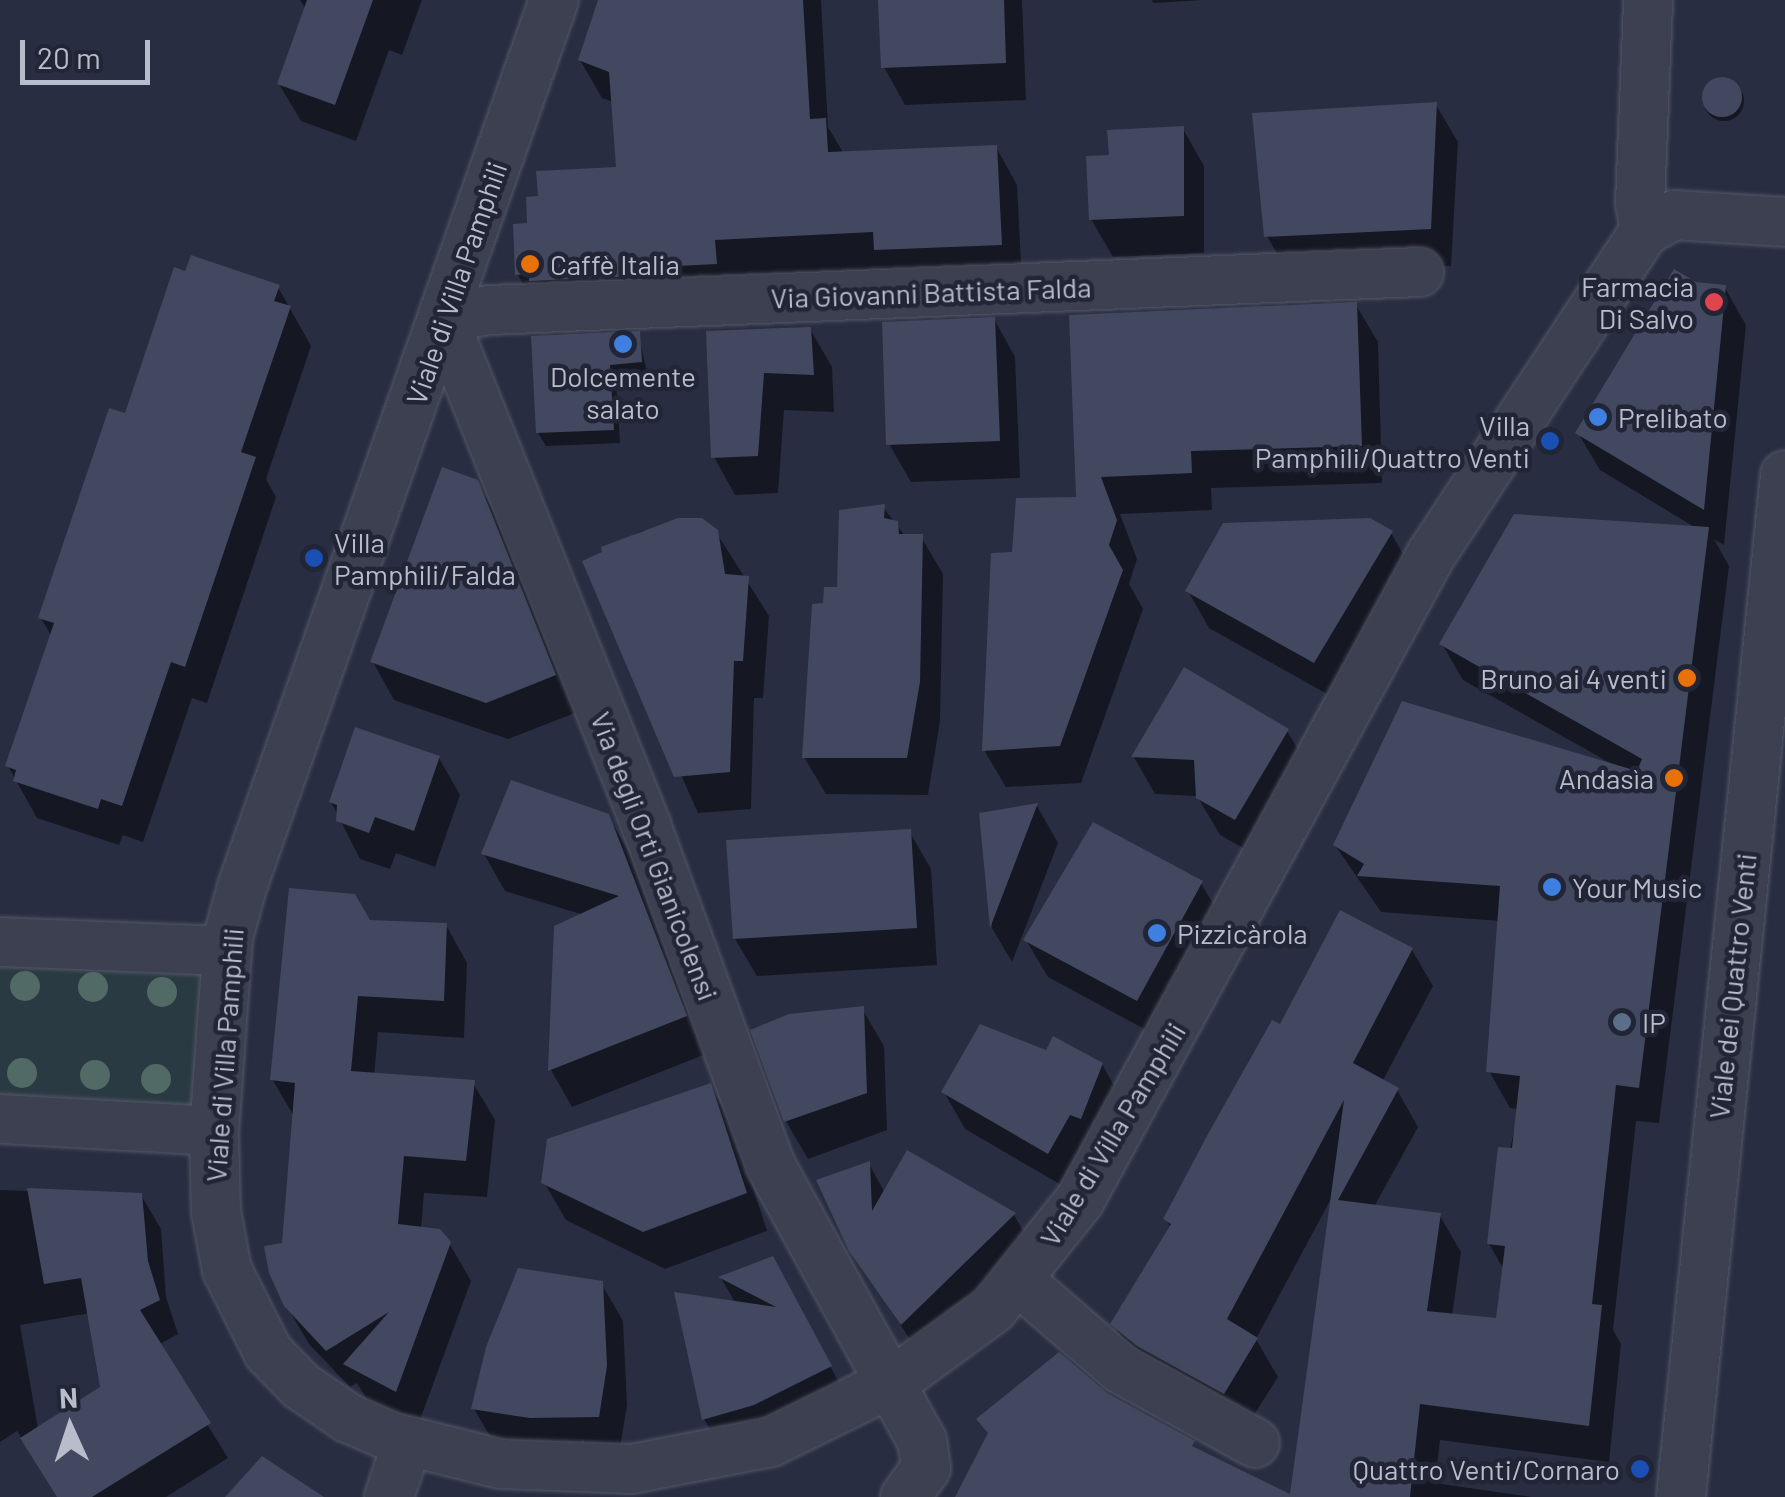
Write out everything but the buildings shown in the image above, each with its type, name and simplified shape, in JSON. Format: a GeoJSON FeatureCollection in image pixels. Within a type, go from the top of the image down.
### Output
{"type":"FeatureCollection","features":[{"type":"Feature","properties":{"kind":"street","name":"Viale di Villa Pamphili"},"geometry":{"type":"LineString","coordinates":[[554,0],[242,887],[227,951],[214,1131],[224,1256],[261,1340],[328,1406],[408,1441],[500,1464],[604,1470],[679,1464],[797,1432],[893,1382],[972,1328],[1019,1281],[1080,1200],[1129,1117],[1431,555],[1645,231]]}},
{"type":"Feature","properties":{"kind":"street"},"geometry":{"type":"LineString","coordinates":[[1648,0],[1640,203],[1645,231],[1674,215],[1785,222]]}},
{"type":"Feature","properties":{"kind":"street","name":"Via Giovanni Battista Falda"},"geometry":{"type":"LineString","coordinates":[[443,318],[510,310],[1420,272]]}},
{"type":"Feature","properties":{"kind":"street","name":"Via degli Orti Gianicolensi"},"geometry":{"type":"LineString","coordinates":[[443,318],[646,827],[770,1164],[893,1382],[926,1462],[906,1497]]}},
{"type":"Feature","properties":{"kind":"street","name":"Viale dei Quattro Venti"},"geometry":{"type":"LineString","coordinates":[[1681,1497],[1785,476]]}},
{"type":"Feature","properties":{"kind":"street"},"geometry":{"type":"LineString","coordinates":[[0,942],[227,951]]}},
{"type":"Feature","properties":{"kind":"street"},"geometry":{"type":"LineString","coordinates":[[0,1119],[214,1131]]}},
{"type":"Feature","properties":{"kind":"street"},"geometry":{"type":"LineString","coordinates":[[1019,1281],[1120,1369],[1255,1443]]}},
{"type":"Feature","properties":{"kind":"street"},"geometry":{"type":"LineString","coordinates":[[389,1497],[408,1441]]}},
{"type":"Feature","properties":{"kind":"shaded area"},"geometry":{"type":"Polygon","coordinates":[[[0,942],[227,951],[214,1131],[0,1119],[0,942]]]}},
{"type":"Feature","properties":{"kind":"place","name":"Caffè Italia"},"geometry":{"type":"Point","coordinates":[530,264]}},
{"type":"Feature","properties":{"kind":"place","name":"Farmacia Di Salvo"},"geometry":{"type":"Point","coordinates":[1714,302]}},
{"type":"Feature","properties":{"kind":"place","name":"Dolcemente salato"},"geometry":{"type":"Point","coordinates":[623,344]}},
{"type":"Feature","properties":{"kind":"place","name":"Prelibato"},"geometry":{"type":"Point","coordinates":[1598,417]}},
{"type":"Feature","properties":{"kind":"place","name":"Villa Pamphili/Quattro Venti"},"geometry":{"type":"Point","coordinates":[1550,441]}},
{"type":"Feature","properties":{"kind":"place","name":"Villa Pamphili/Falda"},"geometry":{"type":"Point","coordinates":[314,558]}},
{"type":"Feature","properties":{"kind":"place","name":"Bruno ai 4 venti"},"geometry":{"type":"Point","coordinates":[1687,678]}},
{"type":"Feature","properties":{"kind":"place","name":"Andasìa"},"geometry":{"type":"Point","coordinates":[1674,778]}},
{"type":"Feature","properties":{"kind":"place","name":"Your Music"},"geometry":{"type":"Point","coordinates":[1552,887]}},
{"type":"Feature","properties":{"kind":"place","name":"Pizzicàrola"},"geometry":{"type":"Point","coordinates":[1157,933]}},
{"type":"Feature","properties":{"kind":"place","name":"IP"},"geometry":{"type":"Point","coordinates":[1622,1022]}},
{"type":"Feature","properties":{"kind":"place","name":"Quattro Venti/Cornaro"},"geometry":{"type":"Point","coordinates":[1640,1469]}}]}
